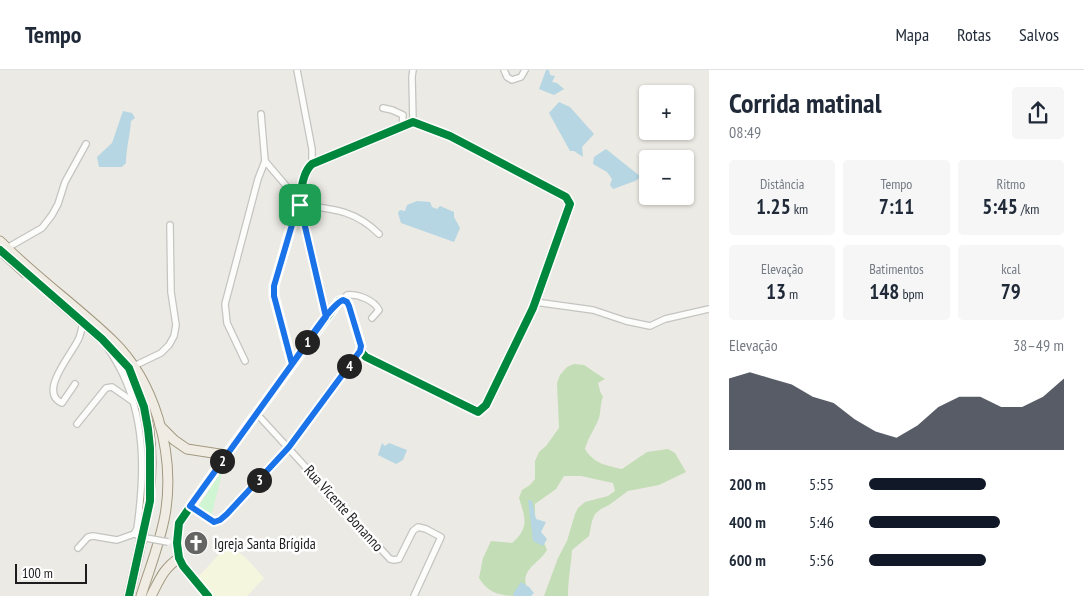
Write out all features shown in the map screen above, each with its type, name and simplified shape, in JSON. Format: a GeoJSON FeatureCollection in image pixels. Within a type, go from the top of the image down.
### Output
{"type":"FeatureCollection","features":[{"type":"Feature","properties":{"kind":"main road"},"geometry":{"type":"LineString","coordinates":[[2,246],[131,367],[144,407],[148,429],[150,501],[129,596]]}},
{"type":"Feature","properties":{"kind":"main road"},"geometry":{"type":"LineString","coordinates":[[2,246],[115,342],[131,367],[159,424],[168,475],[166,510],[156,550],[141,596]]}},
{"type":"Feature","properties":{"kind":"main road"},"geometry":{"type":"LineString","coordinates":[[159,424],[174,440],[187,449],[226,455]]}},
{"type":"Feature","properties":{"kind":"main road"},"geometry":{"type":"LineString","coordinates":[[152,596],[164,571],[179,558]]}},
{"type":"Feature","properties":{"kind":"street"},"geometry":{"type":"LineString","coordinates":[[292,364],[274,296],[274,286],[300,203],[304,177],[311,165],[312,149],[296,70]]}},
{"type":"Feature","properties":{"kind":"street"},"geometry":{"type":"LineString","coordinates":[[413,70],[413,122]]}},
{"type":"Feature","properties":{"kind":"street"},"geometry":{"type":"LineString","coordinates":[[504,70],[507,77],[512,80],[521,77],[525,70]]}},
{"type":"Feature","properties":{"kind":"street"},"geometry":{"type":"LineString","coordinates":[[383,108],[402,115],[402,127]]}},
{"type":"Feature","properties":{"kind":"street"},"geometry":{"type":"LineString","coordinates":[[245,361],[226,323],[226,304],[258,179],[265,162],[260,114]]}},
{"type":"Feature","properties":{"kind":"street"},"geometry":{"type":"LineString","coordinates":[[311,165],[413,122],[450,136],[566,197],[570,204],[535,302],[486,406],[478,412],[366,357],[360,351]]}},
{"type":"Feature","properties":{"kind":"street"},"geometry":{"type":"LineString","coordinates":[[2,246],[42,228],[58,204],[65,182],[86,144]]}},
{"type":"Feature","properties":{"kind":"street"},"geometry":{"type":"LineString","coordinates":[[265,162],[300,203],[326,317]]}},
{"type":"Feature","properties":{"kind":"street"},"geometry":{"type":"LineString","coordinates":[[300,203],[355,216],[379,234]]}},
{"type":"Feature","properties":{"kind":"street"},"geometry":{"type":"LineString","coordinates":[[131,367],[161,353],[174,336],[176,325],[171,292],[170,225]]}},
{"type":"Feature","properties":{"kind":"street"},"geometry":{"type":"LineString","coordinates":[[208,596],[183,566],[179,558],[177,543],[179,523],[326,317],[341,300],[347,295],[353,294],[373,302],[379,310],[372,318]]}},
{"type":"Feature","properties":{"kind":"street"},"geometry":{"type":"LineString","coordinates":[[190,506],[214,522],[220,520],[289,447],[360,351],[361,346],[349,306],[347,302],[341,300]]}},
{"type":"Feature","properties":{"kind":"street"},"geometry":{"type":"LineString","coordinates":[[535,302],[593,310],[626,321],[650,326],[665,319],[709,308]]}},
{"type":"Feature","properties":{"kind":"street"},"geometry":{"type":"LineString","coordinates":[[75,384],[62,403],[53,396],[55,379],[80,337],[83,322]]}},
{"type":"Feature","properties":{"kind":"street"},"geometry":{"type":"LineString","coordinates":[[102,338],[125,380],[140,430],[143,451],[141,504],[137,530],[141,536]]}},
{"type":"Feature","properties":{"kind":"street"},"geometry":{"type":"LineString","coordinates":[[77,424],[106,388],[112,387],[132,401]]}},
{"type":"Feature","properties":{"kind":"street","name":"Rua Vicente Bonanno"},"geometry":{"type":"LineString","coordinates":[[257,414],[390,559],[399,559],[413,531],[418,526],[426,528],[441,537],[414,596]]}},
{"type":"Feature","properties":{"kind":"street"},"geometry":{"type":"LineString","coordinates":[[78,548],[88,537],[93,536],[117,540],[141,536],[177,543]]}},
{"type":"Feature","properties":{"kind":"shaded area"},"geometry":{"type":"Polygon","coordinates":[[[229,544],[248,560],[264,578],[247,596],[212,596],[197,578],[229,544]]]}},
{"type":"Feature","properties":{"kind":"green space"},"geometry":{"type":"Polygon","coordinates":[[[574,364],[584,365],[605,379],[598,383],[603,397],[600,415],[585,449],[592,458],[606,465],[622,469],[647,452],[668,449],[675,453],[686,472],[659,485],[628,491],[595,514],[589,536],[572,550],[568,596],[544,596],[558,558],[567,541],[578,508],[585,502],[608,496],[615,491],[613,483],[581,476],[564,476],[556,489],[535,504],[535,521],[547,550],[528,572],[526,577],[528,590],[526,596],[498,594],[483,584],[479,578],[483,558],[491,541],[512,543],[522,532],[524,517],[519,498],[522,490],[535,479],[535,461],[539,452],[546,446],[559,428],[557,383],[560,375],[567,367],[574,364]]]}},
{"type":"Feature","properties":{"kind":"green space"},"geometry":{"type":"Polygon","coordinates":[[[223,469],[211,517],[198,507],[223,469]]]}},
{"type":"Feature","properties":{"kind":"water"},"geometry":{"type":"Polygon","coordinates":[[[546,70],[549,70],[550,75],[555,76],[552,82],[557,83],[564,89],[554,95],[539,89],[546,70]]]}},
{"type":"Feature","properties":{"kind":"water"},"geometry":{"type":"Polygon","coordinates":[[[559,102],[570,107],[594,134],[582,147],[583,157],[574,151],[570,151],[549,113],[559,102]]]}},
{"type":"Feature","properties":{"kind":"water"},"geometry":{"type":"Polygon","coordinates":[[[123,111],[132,113],[135,118],[131,121],[126,163],[122,167],[99,167],[97,157],[112,143],[123,111]]]}},
{"type":"Feature","properties":{"kind":"water"},"geometry":{"type":"Polygon","coordinates":[[[606,149],[639,175],[639,178],[613,189],[610,185],[612,179],[607,172],[593,164],[594,157],[606,149]]]}},
{"type":"Feature","properties":{"kind":"water"},"geometry":{"type":"Polygon","coordinates":[[[417,201],[430,202],[432,207],[437,209],[440,206],[454,212],[454,217],[460,228],[454,242],[401,223],[398,213],[400,210],[405,211],[407,205],[417,201]]]}},
{"type":"Feature","properties":{"kind":"water"},"geometry":{"type":"Polygon","coordinates":[[[382,443],[385,446],[389,443],[407,450],[403,460],[396,464],[378,455],[382,443]]]}},
{"type":"Feature","properties":{"kind":"water"},"geometry":{"type":"Polygon","coordinates":[[[528,500],[532,501],[536,519],[546,522],[541,532],[547,539],[543,546],[533,541],[528,500]]]}},
{"type":"Feature","properties":{"kind":"water"},"geometry":{"type":"Polygon","coordinates":[[[521,582],[534,593],[531,596],[514,596],[513,594],[521,582]]]}},
{"type":"Feature","properties":{"kind":"cycle path"},"geometry":{"type":"LineString","coordinates":[[208,596],[183,566],[179,558],[177,543],[179,523],[226,455],[339,301],[343,300],[349,306],[361,346],[360,351],[366,357],[478,412],[486,405],[533,308],[570,204],[566,197],[450,136],[413,122],[312,164],[304,177],[274,286],[274,296],[292,364]]}},
{"type":"Feature","properties":{"kind":"cycle path"},"geometry":{"type":"LineString","coordinates":[[0,250],[102,339],[129,368],[144,407],[150,448],[150,501],[129,596]]}},
{"type":"Feature","properties":{"kind":"place","name":"Igreja Santa Brígida"},"geometry":{"type":"Point","coordinates":[196,543]}},
{"type":"Feature","properties":{"kind":"route"},"geometry":{"type":"LineString","coordinates":[[300,205],[299,201],[274,286],[274,296],[292,364],[326,317],[339,301],[343,300],[349,306],[361,346],[360,351],[289,447],[227,514],[214,522],[190,506],[326,317],[300,205]]}}]}
